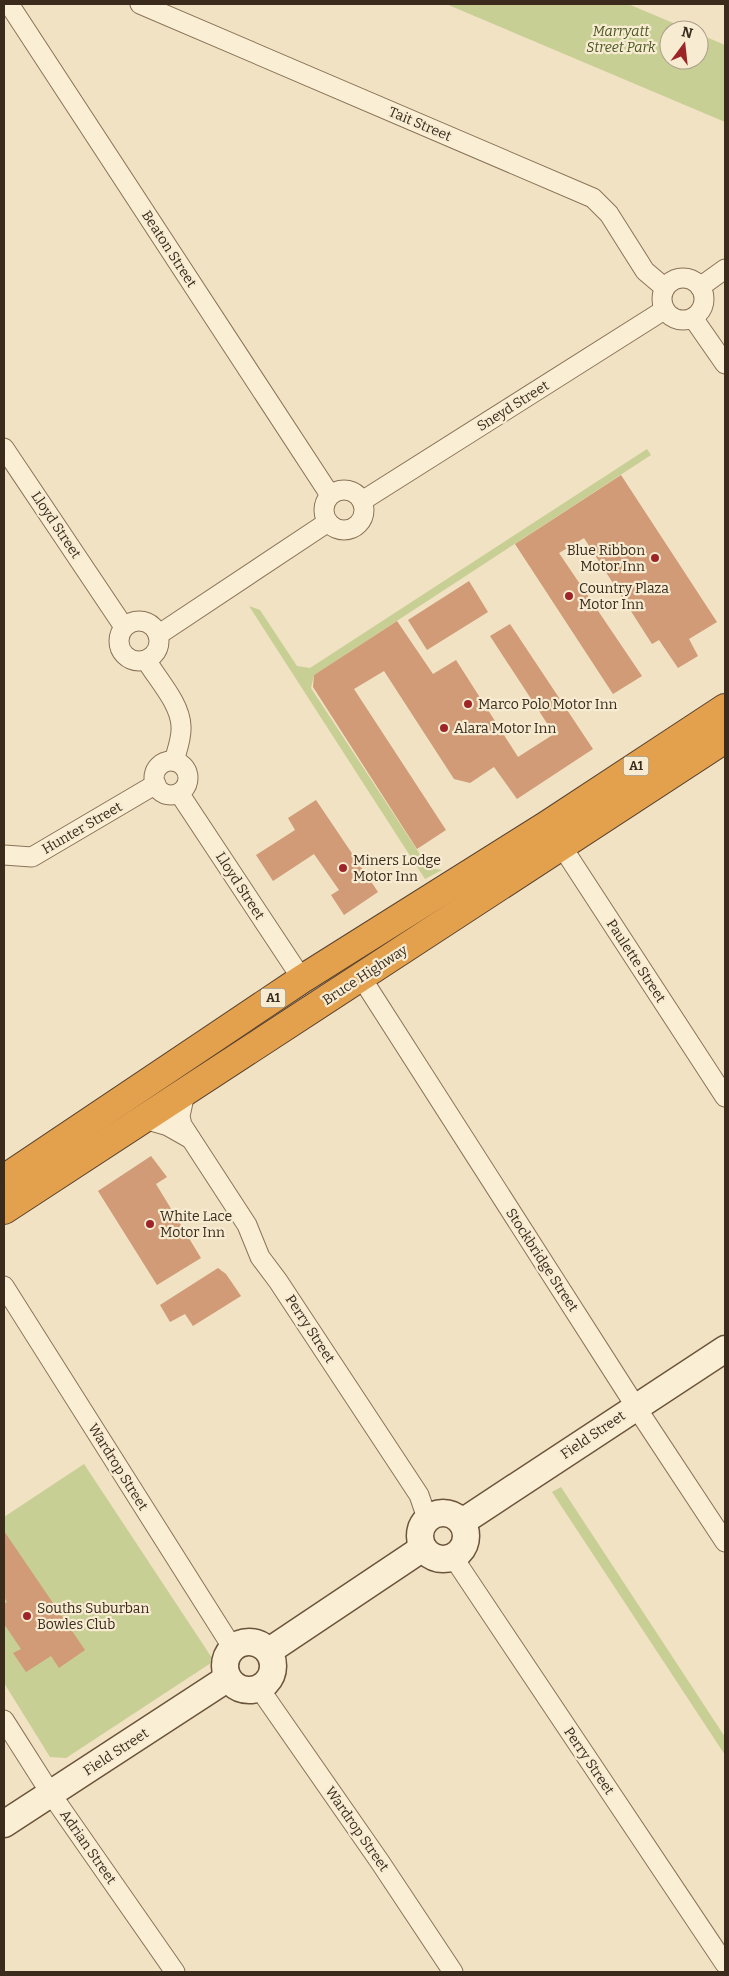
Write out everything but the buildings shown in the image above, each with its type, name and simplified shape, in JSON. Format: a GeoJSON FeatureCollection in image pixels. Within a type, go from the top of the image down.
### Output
{"type":"FeatureCollection","features":[{"type":"Feature","properties":{"kind":"highway","name":"Bruce Highway"},"geometry":{"type":"LineString","coordinates":[[4,1210],[362,977],[725,708]]}},
{"type":"Feature","properties":{"kind":"highway","name":"Bruce Highway"},"geometry":{"type":"LineString","coordinates":[[4,1179],[302,979],[725,739]]}},
{"type":"Feature","properties":{"kind":"street","name":"Beaton Street"},"geometry":{"type":"LineString","coordinates":[[9,4],[330,495]]}},
{"type":"Feature","properties":{"kind":"street","name":"Tait Street"},"geometry":{"type":"LineString","coordinates":[[140,4],[593,198],[609,214],[644,271],[665,288]]}},
{"type":"Feature","properties":{"kind":"street"},"geometry":{"type":"LineString","coordinates":[[700,287],[725,269]]}},
{"type":"Feature","properties":{"kind":"street"},"geometry":{"type":"LineString","coordinates":[[680,278],[694,282],[700,287],[704,298],[700,312],[693,318],[684,320],[676,320],[670,316],[664,310],[662,302],[665,288],[680,278]]}},
{"type":"Feature","properties":{"kind":"street","name":"Sneyd Street"},"geometry":{"type":"LineString","coordinates":[[362,502],[664,310]]}},
{"type":"Feature","properties":{"kind":"street"},"geometry":{"type":"LineString","coordinates":[[693,318],[725,364]]}},
{"type":"Feature","properties":{"kind":"street","name":"Lloyd Street"},"geometry":{"type":"LineString","coordinates":[[4,448],[124,627]]}},
{"type":"Feature","properties":{"kind":"street"},"geometry":{"type":"LineString","coordinates":[[345,490],[358,496],[362,502],[362,516],[354,526],[339,529],[328,522],[324,514],[324,507],[330,495],[345,490]]}},
{"type":"Feature","properties":{"kind":"street"},"geometry":{"type":"LineString","coordinates":[[158,635],[328,522]]}},
{"type":"Feature","properties":{"kind":"street"},"geometry":{"type":"LineString","coordinates":[[140,621],[150,624],[158,635],[159,646],[156,652],[146,660],[131,660],[122,653],[118,640],[124,627],[130,623],[140,621]]}},
{"type":"Feature","properties":{"kind":"street"},"geometry":{"type":"LineString","coordinates":[[146,660],[180,716],[180,740],[174,762]]}},
{"type":"Feature","properties":{"kind":"street"},"geometry":{"type":"LineString","coordinates":[[168,762],[174,762],[184,767],[188,778],[184,789],[179,793],[163,793],[156,784],[154,779],[158,768],[168,762]]}},
{"type":"Feature","properties":{"kind":"street","name":"Hunter Street"},"geometry":{"type":"LineString","coordinates":[[4,855],[32,857],[156,784]]}},
{"type":"Feature","properties":{"kind":"street","name":"Lloyd Street"},"geometry":{"type":"LineString","coordinates":[[179,793],[302,979]]}},
{"type":"Feature","properties":{"kind":"street","name":"Paulette Street"},"geometry":{"type":"LineString","coordinates":[[554,836],[725,1098]]}},
{"type":"Feature","properties":{"kind":"street","name":"Stockbridge Street"},"geometry":{"type":"LineString","coordinates":[[362,977],[636,1407],[725,1542]]}},
{"type":"Feature","properties":{"kind":"street","name":"Perry Street"},"geometry":{"type":"LineString","coordinates":[[185,1093],[180,1116],[182,1125],[247,1225],[260,1257],[278,1281],[419,1495],[428,1518]]}},
{"type":"Feature","properties":{"kind":"street","name":"Perry Street"},"geometry":{"type":"LineString","coordinates":[[144,1119],[174,1129],[192,1140]]}},
{"type":"Feature","properties":{"kind":"street","name":"Wardrop Street"},"geometry":{"type":"LineString","coordinates":[[4,1286],[232,1647]]}},
{"type":"Feature","properties":{"kind":"street","name":"Field Street"},"geometry":{"type":"LineString","coordinates":[[462,1522],[725,1349]]}},
{"type":"Feature","properties":{"kind":"street"},"geometry":{"type":"LineString","coordinates":[[439,1513],[449,1513],[462,1522],[466,1534],[462,1550],[453,1557],[444,1559],[436,1558],[429,1554],[423,1548],[420,1539],[420,1531],[428,1518],[439,1513]]}},
{"type":"Feature","properties":{"kind":"street"},"geometry":{"type":"LineString","coordinates":[[269,1651],[423,1548]]}},
{"type":"Feature","properties":{"kind":"street","name":"Perry Street"},"geometry":{"type":"LineString","coordinates":[[453,1557],[725,1964]]}},
{"type":"Feature","properties":{"kind":"street"},"geometry":{"type":"LineString","coordinates":[[245,1641],[255,1642],[269,1651],[273,1664],[269,1680],[259,1688],[250,1690],[234,1685],[224,1669],[225,1660],[232,1647],[245,1641]]}},
{"type":"Feature","properties":{"kind":"street","name":"Field Street"},"geometry":{"type":"LineString","coordinates":[[4,1824],[228,1678]]}},
{"type":"Feature","properties":{"kind":"street","name":"Wardrop Street"},"geometry":{"type":"LineString","coordinates":[[259,1688],[380,1862],[453,1972]]}},
{"type":"Feature","properties":{"kind":"street","name":"Adrian Street"},"geometry":{"type":"LineString","coordinates":[[4,1720],[51,1794],[175,1972]]}},
{"type":"Feature","properties":{"kind":"green space","name":"Marryatt Street Park"},"geometry":{"type":"Polygon","coordinates":[[[446,4],[628,4],[666,20],[659,20],[659,70],[709,70],[709,38],[725,45],[725,122],[446,4]]]}},
{"type":"Feature","properties":{"kind":"green space"},"geometry":{"type":"Polygon","coordinates":[[[647,449],[651,455],[314,675],[311,688],[429,868],[442,870],[425,879],[249,606],[260,610],[297,666],[310,668],[647,449]]]}},
{"type":"Feature","properties":{"kind":"green space"},"geometry":{"type":"Polygon","coordinates":[[[84,1464],[214,1661],[66,1758],[50,1757],[4,1683],[4,1517],[84,1464]]]}},
{"type":"Feature","properties":{"kind":"green space"},"geometry":{"type":"Polygon","coordinates":[[[561,1487],[725,1737],[725,1755],[552,1492],[561,1487]]]}},
{"type":"Feature","properties":{"kind":"place","name":"Blue Ribbon Motor Inn"},"geometry":{"type":"Point","coordinates":[655,558]}},
{"type":"Feature","properties":{"kind":"place","name":"Country Plaza Motor Inn"},"geometry":{"type":"Point","coordinates":[569,596]}},
{"type":"Feature","properties":{"kind":"place","name":"Marco Polo Motor Inn"},"geometry":{"type":"Point","coordinates":[468,704]}},
{"type":"Feature","properties":{"kind":"place","name":"Alara Motor Inn"},"geometry":{"type":"Point","coordinates":[444,728]}},
{"type":"Feature","properties":{"kind":"place","name":"Miners Lodge Motor Inn"},"geometry":{"type":"Point","coordinates":[343,868]}},
{"type":"Feature","properties":{"kind":"place","name":"White Lace Motor Inn"},"geometry":{"type":"Point","coordinates":[150,1224]}},
{"type":"Feature","properties":{"kind":"place","name":"Souths Suburban Bowles Club"},"geometry":{"type":"Point","coordinates":[27,1616]}}]}
